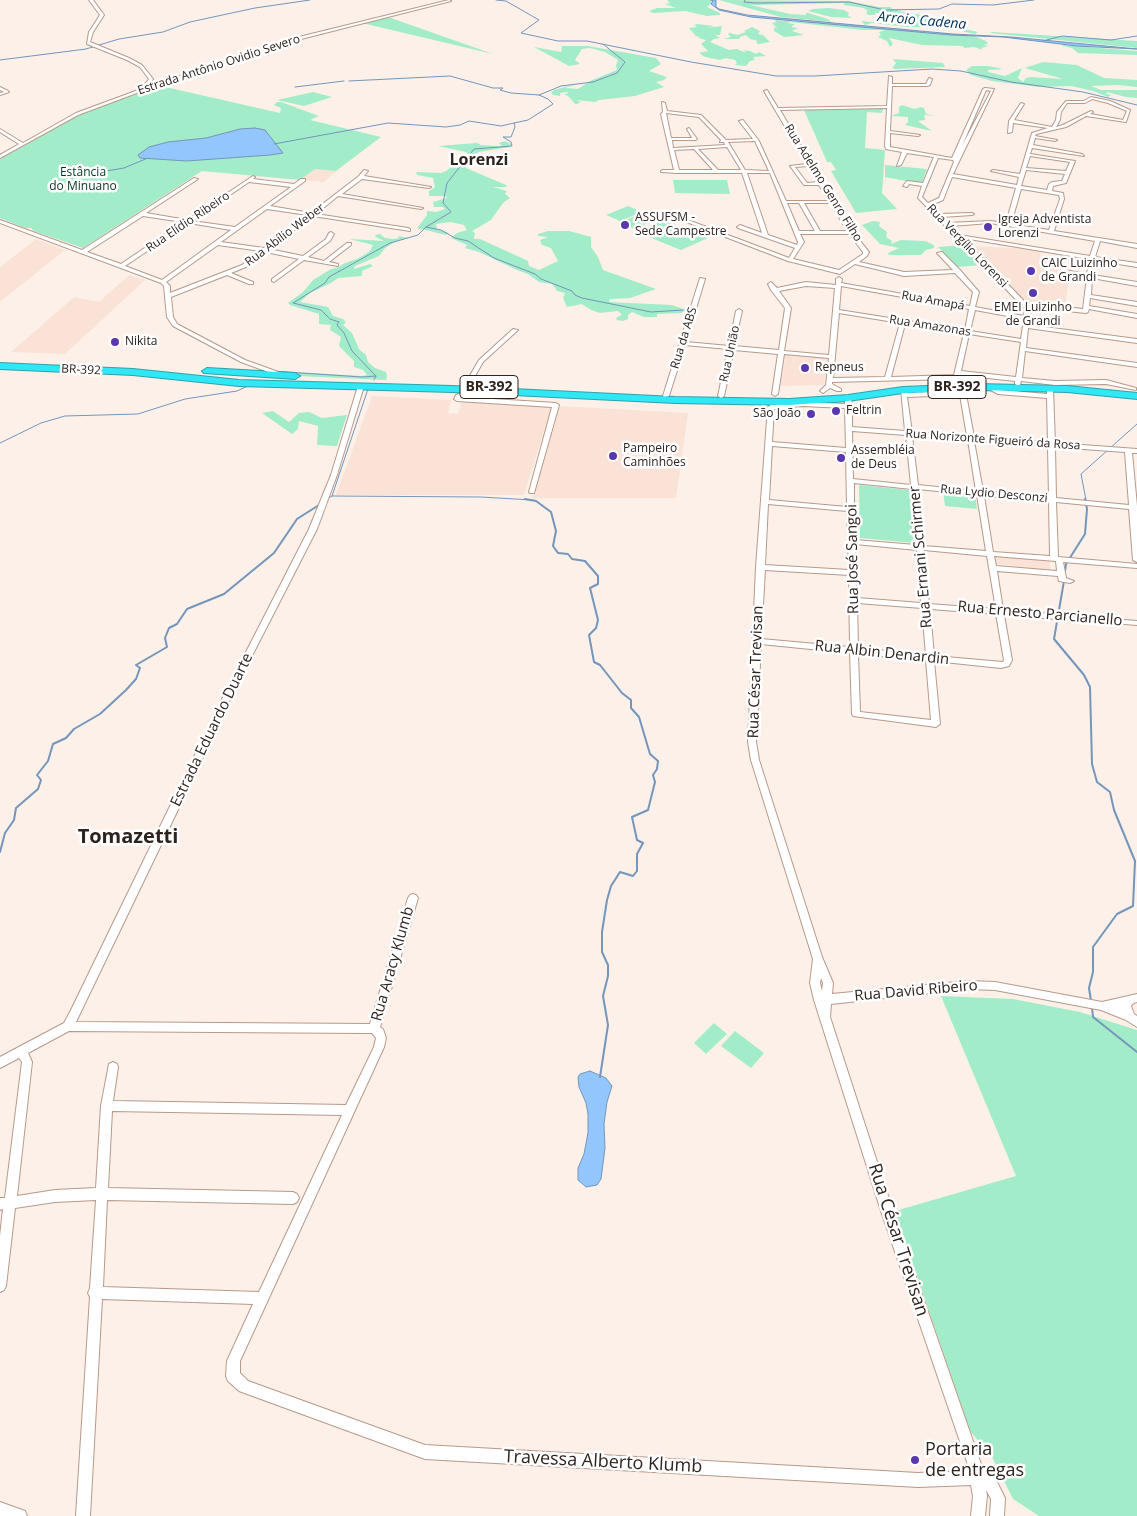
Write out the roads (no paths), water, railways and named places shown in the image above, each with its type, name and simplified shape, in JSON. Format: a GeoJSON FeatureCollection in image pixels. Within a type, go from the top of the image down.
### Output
{"type":"FeatureCollection","features":[{"type":"Feature","properties":{"kind":"highway","name":"BR-392"},"geometry":{"type":"LineString","coordinates":[[0,365],[229,372],[245,366],[284,375],[300,381],[456,395],[469,388],[668,400],[773,399],[959,383],[1019,382],[1115,386],[1136,391]]}},
{"type":"Feature","properties":{"kind":"highway","name":"BR-392"},"geometry":{"type":"LineString","coordinates":[[0,365],[133,372],[239,383],[300,381],[773,399],[827,385],[837,394]]}},
{"type":"Feature","properties":{"kind":"highway"},"geometry":{"type":"LineString","coordinates":[[239,383],[238,379],[245,366]]}},
{"type":"Feature","properties":{"kind":"highway","name":"BR-392"},"geometry":{"type":"LineString","coordinates":[[848,403],[959,383],[977,387],[1050,393],[1136,391]]}},
{"type":"Feature","properties":{"kind":"highway"},"geometry":{"type":"LineString","coordinates":[[837,394],[848,403]]}},
{"type":"Feature","properties":{"kind":"street"},"geometry":{"type":"LineString","coordinates":[[91,0],[102,15],[91,32],[88,42],[141,66],[150,79],[141,90]]}},
{"type":"Feature","properties":{"kind":"street","name":"Estrada Antônio Ovidio Severo"},"geometry":{"type":"LineString","coordinates":[[0,157],[77,114],[141,90],[300,38],[449,0]]}},
{"type":"Feature","properties":{"kind":"street"},"geometry":{"type":"LineString","coordinates":[[890,77],[888,148],[956,160]]}},
{"type":"Feature","properties":{"kind":"street"},"geometry":{"type":"LineString","coordinates":[[890,84],[929,85],[930,78]]}},
{"type":"Feature","properties":{"kind":"street"},"geometry":{"type":"LineString","coordinates":[[920,79],[920,85]]}},
{"type":"Feature","properties":{"kind":"street"},"geometry":{"type":"LineString","coordinates":[[0,88],[7,92],[0,94]]}},
{"type":"Feature","properties":{"kind":"street"},"geometry":{"type":"LineString","coordinates":[[927,205],[941,198],[967,129],[985,89],[994,89],[956,160]]}},
{"type":"Feature","properties":{"kind":"street","name":"Rua Adelmo Genro Filho"},"geometry":{"type":"LineString","coordinates":[[766,91],[850,232],[866,252],[865,255],[840,272]]}},
{"type":"Feature","properties":{"kind":"street"},"geometry":{"type":"LineString","coordinates":[[1052,128],[1066,102],[1085,102],[1092,98],[1118,105],[1130,112],[1124,121],[1086,115]]}},
{"type":"Feature","properties":{"kind":"street"},"geometry":{"type":"LineString","coordinates":[[980,102],[987,102]]}},
{"type":"Feature","properties":{"kind":"street"},"geometry":{"type":"LineString","coordinates":[[664,103],[665,112],[663,114],[671,139],[677,172]]}},
{"type":"Feature","properties":{"kind":"street"},"geometry":{"type":"LineString","coordinates":[[1010,132],[1011,121],[1022,104]]}},
{"type":"Feature","properties":{"kind":"street"},"geometry":{"type":"LineString","coordinates":[[777,109],[889,106]]}},
{"type":"Feature","properties":{"kind":"street"},"geometry":{"type":"LineString","coordinates":[[696,110],[725,141],[744,172],[766,236]]}},
{"type":"Feature","properties":{"kind":"street"},"geometry":{"type":"LineString","coordinates":[[1008,225],[1018,187],[1037,131],[1064,126],[1093,111],[1103,112]]}},
{"type":"Feature","properties":{"kind":"street"},"geometry":{"type":"LineString","coordinates":[[665,112],[700,116]]}},
{"type":"Feature","properties":{"kind":"street"},"geometry":{"type":"LineString","coordinates":[[671,139],[695,139],[690,128],[690,114]]}},
{"type":"Feature","properties":{"kind":"street"},"geometry":{"type":"LineString","coordinates":[[741,121],[754,140],[757,141],[798,233],[801,242],[790,260]]}},
{"type":"Feature","properties":{"kind":"street"},"geometry":{"type":"LineString","coordinates":[[1011,121],[1052,128]]}},
{"type":"Feature","properties":{"kind":"street"},"geometry":{"type":"LineString","coordinates":[[967,129],[973,130]]}},
{"type":"Feature","properties":{"kind":"street"},"geometry":{"type":"LineString","coordinates":[[0,130],[22,144]]}},
{"type":"Feature","properties":{"kind":"street"},"geometry":{"type":"LineString","coordinates":[[889,132],[918,135]]}},
{"type":"Feature","properties":{"kind":"street"},"geometry":{"type":"LineString","coordinates":[[1034,137],[1055,140]]}},
{"type":"Feature","properties":{"kind":"street"},"geometry":{"type":"LineString","coordinates":[[711,142],[754,140]]}},
{"type":"Feature","properties":{"kind":"street"},"geometry":{"type":"LineString","coordinates":[[672,149],[728,146]]}},
{"type":"Feature","properties":{"kind":"street"},"geometry":{"type":"LineString","coordinates":[[1031,146],[1082,155]]}},
{"type":"Feature","properties":{"kind":"street"},"geometry":{"type":"LineString","coordinates":[[695,148],[717,172]]}},
{"type":"Feature","properties":{"kind":"street"},"geometry":{"type":"LineString","coordinates":[[899,164],[905,151]]}},
{"type":"Feature","properties":{"kind":"street"},"geometry":{"type":"LineString","coordinates":[[1029,154],[1072,161],[1064,182],[1054,183],[1051,185],[1049,192]]}},
{"type":"Feature","properties":{"kind":"street","name":"Rua Vergílio Lorensi"},"geometry":{"type":"LineString","coordinates":[[938,156],[920,197],[1025,305]]}},
{"type":"Feature","properties":{"kind":"street"},"geometry":{"type":"LineString","coordinates":[[1056,166],[1060,159]]}},
{"type":"Feature","properties":{"kind":"street"},"geometry":{"type":"LineString","coordinates":[[810,165],[792,166],[806,184],[821,183]]}},
{"type":"Feature","properties":{"kind":"street"},"geometry":{"type":"LineString","coordinates":[[1025,169],[1068,173]]}},
{"type":"Feature","properties":{"kind":"street","name":"Rua Abílio Weber"},"geometry":{"type":"LineString","coordinates":[[168,296],[229,274],[244,266],[338,195],[366,171]]}},
{"type":"Feature","properties":{"kind":"street"},"geometry":{"type":"LineString","coordinates":[[992,171],[1022,176]]}},
{"type":"Feature","properties":{"kind":"street"},"geometry":{"type":"LineString","coordinates":[[663,172],[772,172]]}},
{"type":"Feature","properties":{"kind":"street"},"geometry":{"type":"LineString","coordinates":[[950,175],[1061,194],[1062,199],[1051,232]]}},
{"type":"Feature","properties":{"kind":"street","name":"Rua Elídio Ribeiro"},"geometry":{"type":"LineString","coordinates":[[122,266],[254,176]]}},
{"type":"Feature","properties":{"kind":"street"},"geometry":{"type":"LineString","coordinates":[[361,177],[429,187]]}},
{"type":"Feature","properties":{"kind":"street"},"geometry":{"type":"LineString","coordinates":[[83,252],[196,179]]}},
{"type":"Feature","properties":{"kind":"street"},"geometry":{"type":"LineString","coordinates":[[248,180],[295,186]]}},
{"type":"Feature","properties":{"kind":"street"},"geometry":{"type":"LineString","coordinates":[[164,282],[303,180]]}},
{"type":"Feature","properties":{"kind":"street"},"geometry":{"type":"LineString","coordinates":[[905,186],[908,182],[925,185]]}},
{"type":"Feature","properties":{"kind":"street"},"geometry":{"type":"LineString","coordinates":[[338,195],[421,208]]}},
{"type":"Feature","properties":{"kind":"street"},"geometry":{"type":"LineString","coordinates":[[784,202],[832,202]]}},
{"type":"Feature","properties":{"kind":"street"},"geometry":{"type":"LineString","coordinates":[[801,202],[819,233]]}},
{"type":"Feature","properties":{"kind":"street"},"geometry":{"type":"LineString","coordinates":[[266,207],[408,230]]}},
{"type":"Feature","properties":{"kind":"street"},"geometry":{"type":"LineString","coordinates":[[142,214],[236,229]]}},
{"type":"Feature","properties":{"kind":"street"},"geometry":{"type":"LineString","coordinates":[[938,216],[972,214]]}},
{"type":"Feature","properties":{"kind":"street"},"geometry":{"type":"LineString","coordinates":[[678,218],[790,260],[840,272],[832,357],[827,385],[887,379],[959,383]]}},
{"type":"Feature","properties":{"kind":"street"},"geometry":{"type":"LineString","coordinates":[[0,221],[164,282],[167,286],[170,317],[175,325],[245,366]]}},
{"type":"Feature","properties":{"kind":"street"},"geometry":{"type":"LineString","coordinates":[[947,225],[990,222],[1137,246]]}},
{"type":"Feature","properties":{"kind":"street"},"geometry":{"type":"LineString","coordinates":[[740,227],[798,247]]}},
{"type":"Feature","properties":{"kind":"street"},"geometry":{"type":"LineString","coordinates":[[798,233],[850,232]]}},
{"type":"Feature","properties":{"kind":"street"},"geometry":{"type":"LineString","coordinates":[[274,280],[324,243],[331,234]]}},
{"type":"Feature","properties":{"kind":"street"},"geometry":{"type":"LineString","coordinates":[[957,236],[1137,265]]}},
{"type":"Feature","properties":{"kind":"street"},"geometry":{"type":"LineString","coordinates":[[1025,305],[1086,311],[1092,258],[1098,240]]}},
{"type":"Feature","properties":{"kind":"street"},"geometry":{"type":"LineString","coordinates":[[217,243],[265,250],[336,265]]}},
{"type":"Feature","properties":{"kind":"street"},"geometry":{"type":"LineString","coordinates":[[325,263],[349,244]]}},
{"type":"Feature","properties":{"kind":"street"},"geometry":{"type":"LineString","coordinates":[[940,253],[976,292],[959,383],[971,438],[999,610]]}},
{"type":"Feature","properties":{"kind":"street"},"geometry":{"type":"LineString","coordinates":[[854,262],[904,274],[958,271]]}},
{"type":"Feature","properties":{"kind":"street"},"geometry":{"type":"LineString","coordinates":[[1070,273],[1137,284]]}},
{"type":"Feature","properties":{"kind":"street"},"geometry":{"type":"LineString","coordinates":[[229,274],[251,283]]}},
{"type":"Feature","properties":{"kind":"street","name":"Rua da ABS"},"geometry":{"type":"LineString","coordinates":[[666,396],[702,280]]}},
{"type":"Feature","properties":{"kind":"street","name":"Rua César Trevisan"},"geometry":{"type":"LineString","coordinates":[[771,284],[788,308],[773,399],[768,444],[752,742],[754,754],[817,957],[815,983],[824,1000],[826,1016],[887,1212],[974,1462],[983,1477]]}},
{"type":"Feature","properties":{"kind":"street","name":"Rua Amapá"},"geometry":{"type":"LineString","coordinates":[[774,290],[806,284],[839,286],[1027,318]]}},
{"type":"Feature","properties":{"kind":"street"},"geometry":{"type":"LineString","coordinates":[[1088,296],[1137,304]]}},
{"type":"Feature","properties":{"kind":"street"},"geometry":{"type":"LineString","coordinates":[[1019,382],[1028,309],[1025,305]]}},
{"type":"Feature","properties":{"kind":"street"},"geometry":{"type":"LineString","coordinates":[[1086,307],[1137,316]]}},
{"type":"Feature","properties":{"kind":"street","name":"Rua União"},"geometry":{"type":"LineString","coordinates":[[721,396],[739,311]]}},
{"type":"Feature","properties":{"kind":"street","name":"Rua Amazonas"},"geometry":{"type":"LineString","coordinates":[[836,311],[1024,341]]}},
{"type":"Feature","properties":{"kind":"street"},"geometry":{"type":"LineString","coordinates":[[887,379],[903,322]]}},
{"type":"Feature","properties":{"kind":"street"},"geometry":{"type":"LineString","coordinates":[[1026,326],[1137,341]]}},
{"type":"Feature","properties":{"kind":"street"},"geometry":{"type":"LineString","coordinates":[[469,388],[481,361],[515,330]]}},
{"type":"Feature","properties":{"kind":"street"},"geometry":{"type":"LineString","coordinates":[[683,343],[832,357]]}},
{"type":"Feature","properties":{"kind":"street"},"geometry":{"type":"LineString","coordinates":[[1023,348],[1137,365]]}},
{"type":"Feature","properties":{"kind":"street","name":"Estrada Eduardo Duarte"},"geometry":{"type":"LineString","coordinates":[[68,1026],[196,766],[228,695],[314,529],[340,459],[362,386]]}},
{"type":"Feature","properties":{"kind":"street","name":"Rua Ernani Schirmer"},"geometry":{"type":"LineString","coordinates":[[856,714],[936,724],[904,392]]}},
{"type":"Feature","properties":{"kind":"street"},"geometry":{"type":"LineString","coordinates":[[1050,393],[1056,559],[1062,579],[1070,581]]}},
{"type":"Feature","properties":{"kind":"street"},"geometry":{"type":"LineString","coordinates":[[456,395],[556,405],[532,492]]}},
{"type":"Feature","properties":{"kind":"street"},"geometry":{"type":"LineString","coordinates":[[773,399],[803,404],[848,403]]}},
{"type":"Feature","properties":{"kind":"street","name":"Rua José Sangoi"},"geometry":{"type":"LineString","coordinates":[[848,403],[856,714]]}},
{"type":"Feature","properties":{"kind":"street","name":"Rua Norizonte Figueiró da Rosa"},"geometry":{"type":"LineString","coordinates":[[849,429],[1137,451]]}},
{"type":"Feature","properties":{"kind":"street"},"geometry":{"type":"LineString","coordinates":[[768,444],[850,450]]}},
{"type":"Feature","properties":{"kind":"street"},"geometry":{"type":"LineString","coordinates":[[1128,450],[1137,560]]}},
{"type":"Feature","properties":{"kind":"street","name":"Rua Lydio Desconzi"},"geometry":{"type":"LineString","coordinates":[[851,481],[1134,507]]}},
{"type":"Feature","properties":{"kind":"street"},"geometry":{"type":"LineString","coordinates":[[764,502],[852,509]]}},
{"type":"Feature","properties":{"kind":"street"},"geometry":{"type":"LineString","coordinates":[[852,542],[1137,566]]}},
{"type":"Feature","properties":{"kind":"street"},"geometry":{"type":"LineString","coordinates":[[760,567],[853,573]]}},
{"type":"Feature","properties":{"kind":"street"},"geometry":{"type":"LineString","coordinates":[[992,568],[1061,574]]}},
{"type":"Feature","properties":{"kind":"street","name":"Rua Ernesto Parcianello"},"geometry":{"type":"LineString","coordinates":[[854,600],[999,610],[1137,623]]}},
{"type":"Feature","properties":{"kind":"street","name":"Rua Albin Denardin"},"geometry":{"type":"LineString","coordinates":[[758,641],[1000,665],[1006,664],[1008,660],[999,610]]}},
{"type":"Feature","properties":{"kind":"street","name":"Rua Aracy Klumb"},"geometry":{"type":"LineString","coordinates":[[374,1029],[413,898]]}},
{"type":"Feature","properties":{"kind":"street","name":"Rua David Ribeiro"},"geometry":{"type":"LineString","coordinates":[[824,1000],[968,985],[995,986],[1101,1006],[1133,1019]]}},
{"type":"Feature","properties":{"kind":"street"},"geometry":{"type":"LineString","coordinates":[[1133,1000],[1126,1006],[1133,1019]]}},
{"type":"Feature","properties":{"kind":"street","name":"Rua David Ribeiro"},"geometry":{"type":"LineString","coordinates":[[1101,1006],[1133,1000]]}},
{"type":"Feature","properties":{"kind":"street"},"geometry":{"type":"LineString","coordinates":[[0,1064],[68,1026],[113,1028],[374,1029],[379,1032],[381,1038],[379,1047],[262,1298],[94,1293]]}},
{"type":"Feature","properties":{"kind":"street"},"geometry":{"type":"LineString","coordinates":[[0,1286],[6,1203],[27,1062],[22,1052]]}},
{"type":"Feature","properties":{"kind":"street"},"geometry":{"type":"LineString","coordinates":[[83,1516],[94,1293],[106,1106],[113,1067]]}},
{"type":"Feature","properties":{"kind":"street"},"geometry":{"type":"LineString","coordinates":[[106,1106],[350,1110]]}},
{"type":"Feature","properties":{"kind":"street"},"geometry":{"type":"LineString","coordinates":[[6,1203],[55,1196],[101,1194],[293,1198]]}},
{"type":"Feature","properties":{"kind":"street","name":"Travessa Alberto Klumb"},"geometry":{"type":"LineString","coordinates":[[262,1298],[233,1361],[233,1376],[244,1386],[425,1452],[918,1480],[983,1477]]}},
{"type":"Feature","properties":{"kind":"street"},"geometry":{"type":"LineString","coordinates":[[978,1516],[983,1477]]}},
{"type":"Feature","properties":{"kind":"street"},"geometry":{"type":"LineString","coordinates":[[983,1477],[998,1498],[997,1516]]}},
{"type":"Feature","properties":{"kind":"street"},"geometry":{"type":"LineString","coordinates":[[0,1509],[20,1516]]}},
{"type":"Feature","properties":{"kind":"water"},"geometry":{"type":"Polygon","coordinates":[[[711,0],[716,0],[716,7],[719,9],[747,15],[953,34],[1011,37],[1137,49],[1077,46],[1003,37],[951,35],[751,17],[719,10],[711,4],[713,1],[711,0]]]}},
{"type":"Feature","properties":{"kind":"water"},"geometry":{"type":"Polygon","coordinates":[[[255,128],[265,130],[283,153],[187,161],[140,158],[138,155],[149,147],[168,142],[206,138],[240,129],[255,128]]]}},
{"type":"Feature","properties":{"kind":"water"},"geometry":{"type":"Polygon","coordinates":[[[590,1071],[606,1078],[612,1086],[607,1102],[604,1124],[605,1148],[601,1179],[597,1185],[586,1187],[578,1180],[578,1168],[584,1154],[588,1133],[588,1114],[586,1103],[579,1087],[578,1077],[580,1074],[590,1071]]]}},
{"type":"Feature","properties":{"kind":"waterway"},"geometry":{"type":"LineString","coordinates":[[0,60],[86,49],[119,39],[163,32],[190,22],[255,8],[310,0]]}},
{"type":"Feature","properties":{"kind":"waterway"},"geometry":{"type":"LineString","coordinates":[[496,0],[506,1],[539,20],[521,33],[558,41],[587,41],[603,44]]}},
{"type":"Feature","properties":{"kind":"waterway","name":"Arroio Cadena"},"geometry":{"type":"LineString","coordinates":[[745,0],[744,2],[756,3],[849,2],[885,10],[939,9],[952,4],[993,5],[1034,0]]}},
{"type":"Feature","properties":{"kind":"waterway"},"geometry":{"type":"LineString","coordinates":[[1043,41],[1062,36],[1111,40],[1137,36]]}},
{"type":"Feature","properties":{"kind":"waterway"},"geometry":{"type":"LineString","coordinates":[[539,95],[561,86],[593,82],[617,73],[625,62],[603,44]]}},
{"type":"Feature","properties":{"kind":"waterway"},"geometry":{"type":"LineString","coordinates":[[603,44],[691,62],[776,76],[815,76],[932,69],[961,71],[1011,82],[1083,92],[1137,105]]}},
{"type":"Feature","properties":{"kind":"waterway"},"geometry":{"type":"LineString","coordinates":[[349,81],[450,76],[493,88],[503,88],[500,90],[511,93],[539,95]]}},
{"type":"Feature","properties":{"kind":"waterway"},"geometry":{"type":"LineString","coordinates":[[295,87],[344,81]]}},
{"type":"Feature","properties":{"kind":"waterway"},"geometry":{"type":"LineString","coordinates":[[514,123],[528,120],[553,104],[548,99],[539,95]]}},
{"type":"Feature","properties":{"kind":"waterway"},"geometry":{"type":"LineString","coordinates":[[274,144],[388,123],[446,127],[460,125],[469,121],[501,126],[514,123]]}},
{"type":"Feature","properties":{"kind":"waterway"},"geometry":{"type":"LineString","coordinates":[[426,227],[451,212],[443,203],[447,183],[474,149],[512,146],[511,142],[503,137],[511,137],[515,127],[514,123]]}},
{"type":"Feature","properties":{"kind":"waterway"},"geometry":{"type":"LineString","coordinates":[[100,172],[124,168],[148,158]]}},
{"type":"Feature","properties":{"kind":"waterway"},"geometry":{"type":"LineString","coordinates":[[376,376],[352,351],[344,333],[337,325],[339,322],[330,319],[321,310],[293,303],[325,283],[329,277],[390,243],[418,235],[426,227]]}},
{"type":"Feature","properties":{"kind":"waterway"},"geometry":{"type":"LineString","coordinates":[[426,227],[441,230],[455,238],[468,241],[494,258],[535,274],[541,279],[572,291],[575,295],[582,298],[651,312],[683,310]]}},
{"type":"Feature","properties":{"kind":"waterway"},"geometry":{"type":"LineString","coordinates":[[271,371],[362,377],[376,376]]}},
{"type":"Feature","properties":{"kind":"waterway"},"geometry":{"type":"LineString","coordinates":[[374,380],[376,376]]}},
{"type":"Feature","properties":{"kind":"waterway"},"geometry":{"type":"LineString","coordinates":[[0,443],[41,423],[65,416],[138,414],[185,399],[237,391],[248,386]]}},
{"type":"Feature","properties":{"kind":"waterway"},"geometry":{"type":"LineString","coordinates":[[332,496],[368,389]]}},
{"type":"Feature","properties":{"kind":"waterway"},"geometry":{"type":"LineString","coordinates":[[1086,500],[1081,474],[1137,424]]}},
{"type":"Feature","properties":{"kind":"waterway"},"geometry":{"type":"LineString","coordinates":[[327,499],[332,496]]}},
{"type":"Feature","properties":{"kind":"waterway"},"geometry":{"type":"LineString","coordinates":[[332,496],[481,497],[530,500]]}},
{"type":"Feature","properties":{"kind":"waterway"},"geometry":{"type":"LineString","coordinates":[[525,499],[530,500]]}},
{"type":"Feature","properties":{"kind":"waterway"},"geometry":{"type":"LineString","coordinates":[[1065,571],[1066,564],[1085,534],[1087,509],[1085,499]]}},
{"type":"Feature","properties":{"kind":"waterway"},"geometry":{"type":"LineString","coordinates":[[530,500],[536,501],[551,512],[556,531],[553,546],[558,553],[568,554],[572,559],[585,561],[598,576],[598,584],[590,588],[598,620],[596,628],[589,635],[594,662],[600,665],[622,693],[631,700],[631,708],[639,717],[650,754],[658,761],[657,769],[653,775],[655,782],[648,810],[632,817],[637,840],[643,843],[637,854],[637,871],[633,876],[620,872],[611,886],[607,900],[602,932],[602,952],[608,965],[608,976],[603,996],[608,1025],[600,1077]]}},
{"type":"Feature","properties":{"kind":"waterway"},"geometry":{"type":"LineString","coordinates":[[0,852],[5,833],[14,820],[16,808],[38,789],[41,780],[37,775],[48,761],[53,744],[66,738],[74,729],[100,714],[126,690],[136,679],[140,668],[136,665],[167,647],[165,638],[169,628],[177,624],[187,609],[224,594],[274,553],[297,519],[319,505]]}},
{"type":"Feature","properties":{"kind":"waterway"},"geometry":{"type":"LineString","coordinates":[[1064,581],[1054,639],[1084,675],[1090,687],[1092,764],[1097,782],[1110,792],[1114,810],[1135,861],[1133,906],[1117,914],[1093,947],[1093,972],[1089,988],[1091,1001]]}},
{"type":"Feature","properties":{"kind":"waterway"},"geometry":{"type":"LineString","coordinates":[[1092,1008],[1093,1017],[1137,1052]]}},
{"type":"Feature","properties":{"kind":"place","name":"ASSUFSM - Sede Campestre"},"geometry":{"type":"Point","coordinates":[625,225]}},
{"type":"Feature","properties":{"kind":"place","name":"Igreja Adventista Lorenzi"},"geometry":{"type":"Point","coordinates":[988,227]}},
{"type":"Feature","properties":{"kind":"place","name":"CAIC Luizinho de Grandi"},"geometry":{"type":"Point","coordinates":[1031,271]}},
{"type":"Feature","properties":{"kind":"place","name":"EMEI Luizinho de Grandi"},"geometry":{"type":"Point","coordinates":[1033,293]}},
{"type":"Feature","properties":{"kind":"place","name":"Nikita"},"geometry":{"type":"Point","coordinates":[115,342]}},
{"type":"Feature","properties":{"kind":"place","name":"Repneus"},"geometry":{"type":"Point","coordinates":[805,368]}},
{"type":"Feature","properties":{"kind":"place","name":"Feltrin"},"geometry":{"type":"Point","coordinates":[836,411]}},
{"type":"Feature","properties":{"kind":"place","name":"São João"},"geometry":{"type":"Point","coordinates":[811,414]}},
{"type":"Feature","properties":{"kind":"place","name":"Pampeiro Caminhões"},"geometry":{"type":"Point","coordinates":[613,456]}},
{"type":"Feature","properties":{"kind":"place","name":"Assembléia de Deus"},"geometry":{"type":"Point","coordinates":[841,458]}},
{"type":"Feature","properties":{"kind":"place","name":"Portaria de entregas"},"geometry":{"type":"Point","coordinates":[915,1460]}},
{"type":"Feature","properties":{"kind":"district","name":"Lorenzi"},"geometry":{"type":"Point","coordinates":[479,160]}},
{"type":"Feature","properties":{"kind":"district","name":"Tomazetti"},"geometry":{"type":"Point","coordinates":[128,837]}},
{"type":"Feature","properties":{"kind":"park label","name":"Estância do Minuano"},"geometry":{"type":"Point","coordinates":[83,180]}}]}
